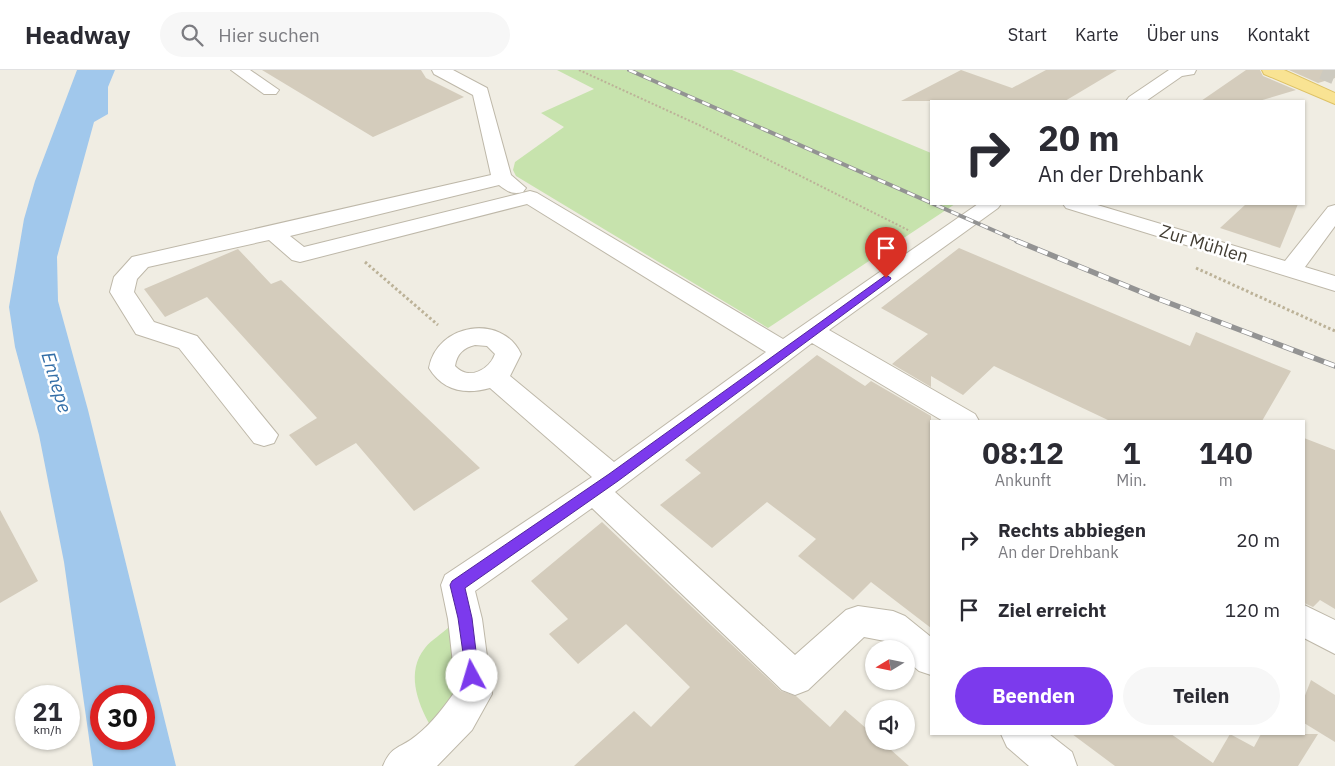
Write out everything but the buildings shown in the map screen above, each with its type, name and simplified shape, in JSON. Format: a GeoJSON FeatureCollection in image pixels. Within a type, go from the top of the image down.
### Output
{"type":"FeatureCollection","features":[{"type":"Feature","properties":{"kind":"main road"},"geometry":{"type":"LineString","coordinates":[[1270,70],[1334,98]]}},
{"type":"Feature","properties":{"kind":"street"},"geometry":{"type":"LineString","coordinates":[[239,70],[270,90]]}},
{"type":"Feature","properties":{"kind":"street"},"geometry":{"type":"LineString","coordinates":[[440,70],[481,92],[502,178],[530,197],[784,351]]}},
{"type":"Feature","properties":{"kind":"street"},"geometry":{"type":"LineString","coordinates":[[1138,100],[1181,71]]}},
{"type":"Feature","properties":{"kind":"street"},"geometry":{"type":"LineString","coordinates":[[264,434],[188,342],[145,328],[122,292],[126,276],[140,262],[502,178]]}},
{"type":"Feature","properties":{"kind":"street"},"geometry":{"type":"LineString","coordinates":[[273,232],[300,255],[530,197]]}},
{"type":"Feature","properties":{"kind":"street"},"geometry":{"type":"LineString","coordinates":[[402,766],[430,748],[459,718],[474,694],[465,618],[457,585],[603,484],[811,331],[990,205]]}},
{"type":"Feature","properties":{"kind":"street","name":"Zur Mühlen"},"geometry":{"type":"LineString","coordinates":[[1076,205],[1335,284]]}},
{"type":"Feature","properties":{"kind":"street"},"geometry":{"type":"LineString","coordinates":[[1290,271],[1335,211]]}},
{"type":"Feature","properties":{"kind":"street"},"geometry":{"type":"LineString","coordinates":[[811,331],[963,420]]}},
{"type":"Feature","properties":{"kind":"street"},"geometry":{"type":"LineString","coordinates":[[475,337],[488,337],[501,342],[508,354],[506,364],[493,376],[476,382],[463,382],[450,377],[442,368],[443,356],[451,346],[475,337]]}},
{"type":"Feature","properties":{"kind":"street"},"geometry":{"type":"LineString","coordinates":[[493,376],[603,484],[794,678],[858,621],[893,627],[930,658]]}},
{"type":"Feature","properties":{"kind":"street"},"geometry":{"type":"LineString","coordinates":[[1305,621],[1335,638]]}},
{"type":"Feature","properties":{"kind":"street"},"geometry":{"type":"LineString","coordinates":[[1021,735],[1058,766]]}},
{"type":"Feature","properties":{"kind":"path"},"geometry":{"type":"LineString","coordinates":[[579,70],[700,125],[935,244]]}},
{"type":"Feature","properties":{"kind":"path"},"geometry":{"type":"LineString","coordinates":[[343,244],[458,342]]}},
{"type":"Feature","properties":{"kind":"path"},"geometry":{"type":"LineString","coordinates":[[1230,284],[1335,331]]}},
{"type":"Feature","properties":{"kind":"green space"},"geometry":{"type":"Polygon","coordinates":[[[557,70],[732,70],[930,153],[930,205],[953,205],[768,328],[516,176],[513,170],[515,162],[564,127],[541,113],[594,89],[557,70]]]}},
{"type":"Feature","properties":{"kind":"green space"},"geometry":{"type":"Polygon","coordinates":[[[449,627],[457,690],[454,699],[430,725],[418,697],[415,676],[416,666],[419,657],[430,642],[449,627]]]}},
{"type":"Feature","properties":{"kind":"water","name":"Ennepe"},"geometry":{"type":"Polygon","coordinates":[[[77,70],[115,70],[108,87],[108,114],[94,122],[57,257],[58,301],[88,410],[176,766],[93,766],[91,750],[155,750],[155,685],[90,685],[90,745],[64,562],[39,435],[15,347],[9,307],[24,219],[35,181],[77,70]]]}},
{"type":"Feature","properties":{"kind":"tunnel"},"geometry":{"type":"LineString","coordinates":[[1323,70],[1335,75]]}},
{"type":"Feature","properties":{"kind":"railway"},"geometry":{"type":"LineString","coordinates":[[629,70],[930,202]]}},
{"type":"Feature","properties":{"kind":"railway"},"geometry":{"type":"LineString","coordinates":[[936,205],[1020,242]]}},
{"type":"Feature","properties":{"kind":"railway"},"geometry":{"type":"LineString","coordinates":[[1017,241],[1156,298],[1335,366]]}},
{"type":"Feature","properties":{"kind":"route"},"geometry":{"type":"LineString","coordinates":[[472,676],[465,618],[457,585],[613,478],[811,331],[886,278]]}}]}
